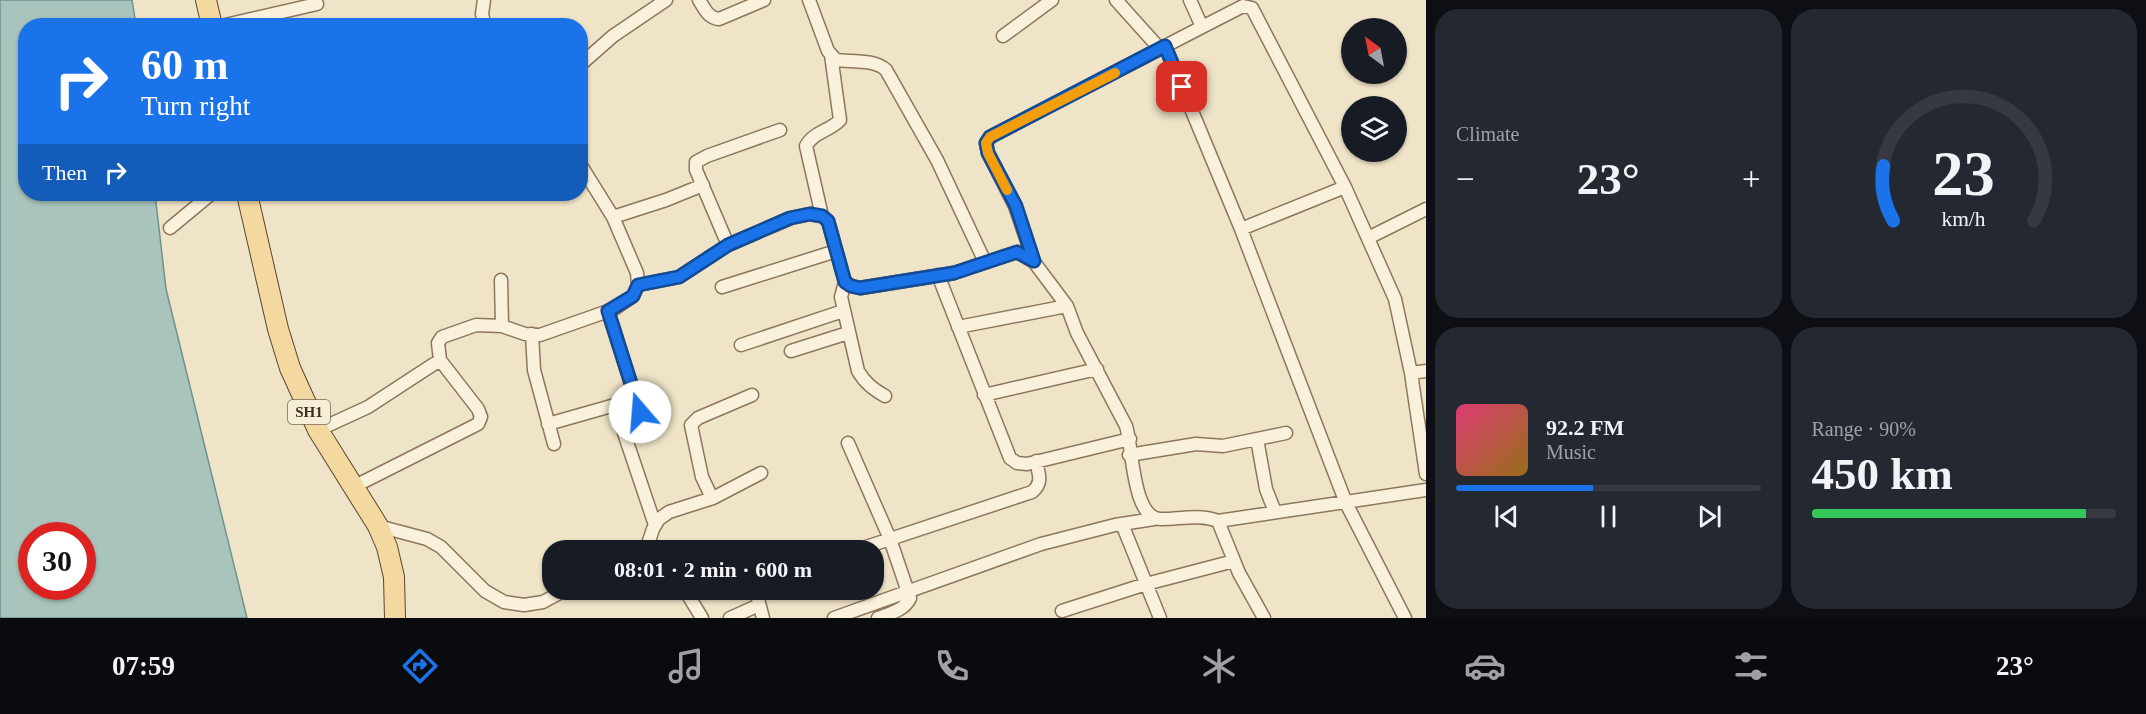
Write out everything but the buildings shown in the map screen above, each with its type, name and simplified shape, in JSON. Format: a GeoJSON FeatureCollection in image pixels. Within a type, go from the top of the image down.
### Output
{"type":"FeatureCollection","features":[{"type":"Feature","properties":{"kind":"main road"},"geometry":{"type":"LineString","coordinates":[[206,0],[210,18]]}},
{"type":"Feature","properties":{"kind":"main road","name":"SH1"},"geometry":{"type":"LineString","coordinates":[[249,201],[283,347],[298,388],[318,430],[378,526],[391,562],[395,618]]}},
{"type":"Feature","properties":{"kind":"street"},"geometry":{"type":"LineString","coordinates":[[483,18],[484,0]]}},
{"type":"Feature","properties":{"kind":"street"},"geometry":{"type":"LineString","coordinates":[[588,58],[613,36],[666,0]]}},
{"type":"Feature","properties":{"kind":"street"},"geometry":{"type":"LineString","coordinates":[[699,0],[712,18],[719,19],[764,0]]}},
{"type":"Feature","properties":{"kind":"street"},"geometry":{"type":"LineString","coordinates":[[809,0],[831,56],[840,120],[809,139],[806,146],[822,216]]}},
{"type":"Feature","properties":{"kind":"street"},"geometry":{"type":"LineString","coordinates":[[1004,36],[1052,0]]}},
{"type":"Feature","properties":{"kind":"street"},"geometry":{"type":"LineString","coordinates":[[1116,0],[1162,48],[1241,230],[1346,503],[1405,618]]}},
{"type":"Feature","properties":{"kind":"street"},"geometry":{"type":"LineString","coordinates":[[1190,0],[1202,27]]}},
{"type":"Feature","properties":{"kind":"street"},"geometry":{"type":"LineString","coordinates":[[1154,519],[1147,514],[1136,485],[1126,426],[1077,333],[1067,306],[1034,261],[1016,206],[988,153],[986,143],[990,137],[1255,0]]}},
{"type":"Feature","properties":{"kind":"street"},"geometry":{"type":"LineString","coordinates":[[256,18],[317,4]]}},
{"type":"Feature","properties":{"kind":"street"},"geometry":{"type":"LineString","coordinates":[[1243,6],[1252,8],[1255,12],[1345,187],[1395,299],[1411,373],[1426,474]]}},
{"type":"Feature","properties":{"kind":"street"},"geometry":{"type":"LineString","coordinates":[[831,56],[836,60],[874,63],[886,70],[937,160],[985,262]]}},
{"type":"Feature","properties":{"kind":"street"},"geometry":{"type":"LineString","coordinates":[[728,245],[696,170],[696,162],[780,130]]}},
{"type":"Feature","properties":{"kind":"street"},"geometry":{"type":"LineString","coordinates":[[353,487],[478,424],[481,417],[478,409],[440,360],[438,343],[442,338],[476,325],[502,326],[525,334],[540,335],[608,311],[633,296],[638,285],[637,273],[614,217],[588,176]]}},
{"type":"Feature","properties":{"kind":"street"},"geometry":{"type":"LineString","coordinates":[[614,217],[703,185]]}},
{"type":"Feature","properties":{"kind":"street"},"geometry":{"type":"LineString","coordinates":[[1241,230],[1345,187]]}},
{"type":"Feature","properties":{"kind":"street"},"geometry":{"type":"LineString","coordinates":[[170,228],[203,201]]}},
{"type":"Feature","properties":{"kind":"street"},"geometry":{"type":"LineString","coordinates":[[1368,238],[1426,209]]}},
{"type":"Feature","properties":{"kind":"street"},"geometry":{"type":"LineString","coordinates":[[638,285],[679,277],[728,245],[790,218],[810,214],[822,216],[828,221],[845,282],[841,297],[843,311],[858,371],[873,389],[885,396]]}},
{"type":"Feature","properties":{"kind":"street"},"geometry":{"type":"LineString","coordinates":[[722,287],[836,251]]}},
{"type":"Feature","properties":{"kind":"street"},"geometry":{"type":"LineString","coordinates":[[845,282],[860,288],[954,273],[1017,252],[1034,261]]}},
{"type":"Feature","properties":{"kind":"street"},"geometry":{"type":"LineString","coordinates":[[938,275],[1010,458],[1017,463],[1027,464],[1130,439]]}},
{"type":"Feature","properties":{"kind":"street"},"geometry":{"type":"LineString","coordinates":[[501,280],[502,326]]}},
{"type":"Feature","properties":{"kind":"street"},"geometry":{"type":"LineString","coordinates":[[958,327],[1067,306]]}},
{"type":"Feature","properties":{"kind":"street"},"geometry":{"type":"LineString","coordinates":[[608,311],[640,412]]}},
{"type":"Feature","properties":{"kind":"street"},"geometry":{"type":"LineString","coordinates":[[741,345],[843,311]]}},
{"type":"Feature","properties":{"kind":"street"},"geometry":{"type":"LineString","coordinates":[[790,351],[849,333]]}},
{"type":"Feature","properties":{"kind":"street"},"geometry":{"type":"LineString","coordinates":[[532,334],[534,370],[554,444]]}},
{"type":"Feature","properties":{"kind":"street"},"geometry":{"type":"LineString","coordinates":[[318,430],[368,407],[440,360]]}},
{"type":"Feature","properties":{"kind":"street"},"geometry":{"type":"LineString","coordinates":[[984,395],[1097,369]]}},
{"type":"Feature","properties":{"kind":"street"},"geometry":{"type":"LineString","coordinates":[[1411,373],[1426,371]]}},
{"type":"Feature","properties":{"kind":"street"},"geometry":{"type":"LineString","coordinates":[[712,498],[702,477],[691,425],[698,418],[752,395]]}},
{"type":"Feature","properties":{"kind":"street"},"geometry":{"type":"LineString","coordinates":[[548,424],[636,399]]}},
{"type":"Feature","properties":{"kind":"street"},"geometry":{"type":"LineString","coordinates":[[621,428],[655,525]]}},
{"type":"Feature","properties":{"kind":"street"},"geometry":{"type":"LineString","coordinates":[[1130,454],[1196,444],[1223,446],[1286,433]]}},
{"type":"Feature","properties":{"kind":"street"},"geometry":{"type":"LineString","coordinates":[[1257,439],[1266,489],[1275,512]]}},
{"type":"Feature","properties":{"kind":"street"},"geometry":{"type":"LineString","coordinates":[[848,443],[890,539],[910,598],[908,604],[897,611],[878,618]]}},
{"type":"Feature","properties":{"kind":"street"},"geometry":{"type":"LineString","coordinates":[[884,541],[1032,492],[1038,487],[1040,480],[1036,461]]}},
{"type":"Feature","properties":{"kind":"street"},"geometry":{"type":"LineString","coordinates":[[650,540],[659,519],[669,512],[732,490],[761,473]]}},
{"type":"Feature","properties":{"kind":"street"},"geometry":{"type":"LineString","coordinates":[[834,618],[1041,544],[1122,524],[1154,519],[1202,518],[1218,521],[1426,490]]}},
{"type":"Feature","properties":{"kind":"street"},"geometry":{"type":"LineString","coordinates":[[1218,521],[1234,561],[1264,618]]}},
{"type":"Feature","properties":{"kind":"street"},"geometry":{"type":"LineString","coordinates":[[1122,524],[1160,618]]}},
{"type":"Feature","properties":{"kind":"street"},"geometry":{"type":"LineString","coordinates":[[378,526],[427,539],[441,547],[485,591],[504,602],[524,605],[547,600]]}},
{"type":"Feature","properties":{"kind":"street"},"geometry":{"type":"LineString","coordinates":[[1062,611],[1146,584],[1234,561]]}},
{"type":"Feature","properties":{"kind":"street"},"geometry":{"type":"LineString","coordinates":[[691,600],[702,618]]}},
{"type":"Feature","properties":{"kind":"street"},"geometry":{"type":"LineString","coordinates":[[758,600],[763,618]]}},
{"type":"Feature","properties":{"kind":"street"},"geometry":{"type":"LineString","coordinates":[[730,618],[759,605]]}},
{"type":"Feature","properties":{"kind":"water"},"geometry":{"type":"Polygon","coordinates":[[[0,0],[132,0],[135,18],[18,18],[18,201],[156,201],[166,289],[247,618],[0,618],[0,0]]]}},
{"type":"Feature","properties":{"kind":"slow traffic"},"geometry":{"type":"LineString","coordinates":[[1007,190],[988,153],[986,143],[990,137],[1115,73]]}},
{"type":"Feature","properties":{"kind":"route"},"geometry":{"type":"LineString","coordinates":[[640,412],[608,311],[633,296],[638,285],[679,277],[728,245],[790,218],[810,214],[822,216],[828,221],[845,282],[860,288],[954,273],[1017,252],[1034,261],[1016,206],[988,153],[986,143],[990,137],[1165,46],[1182,87]]}}]}
